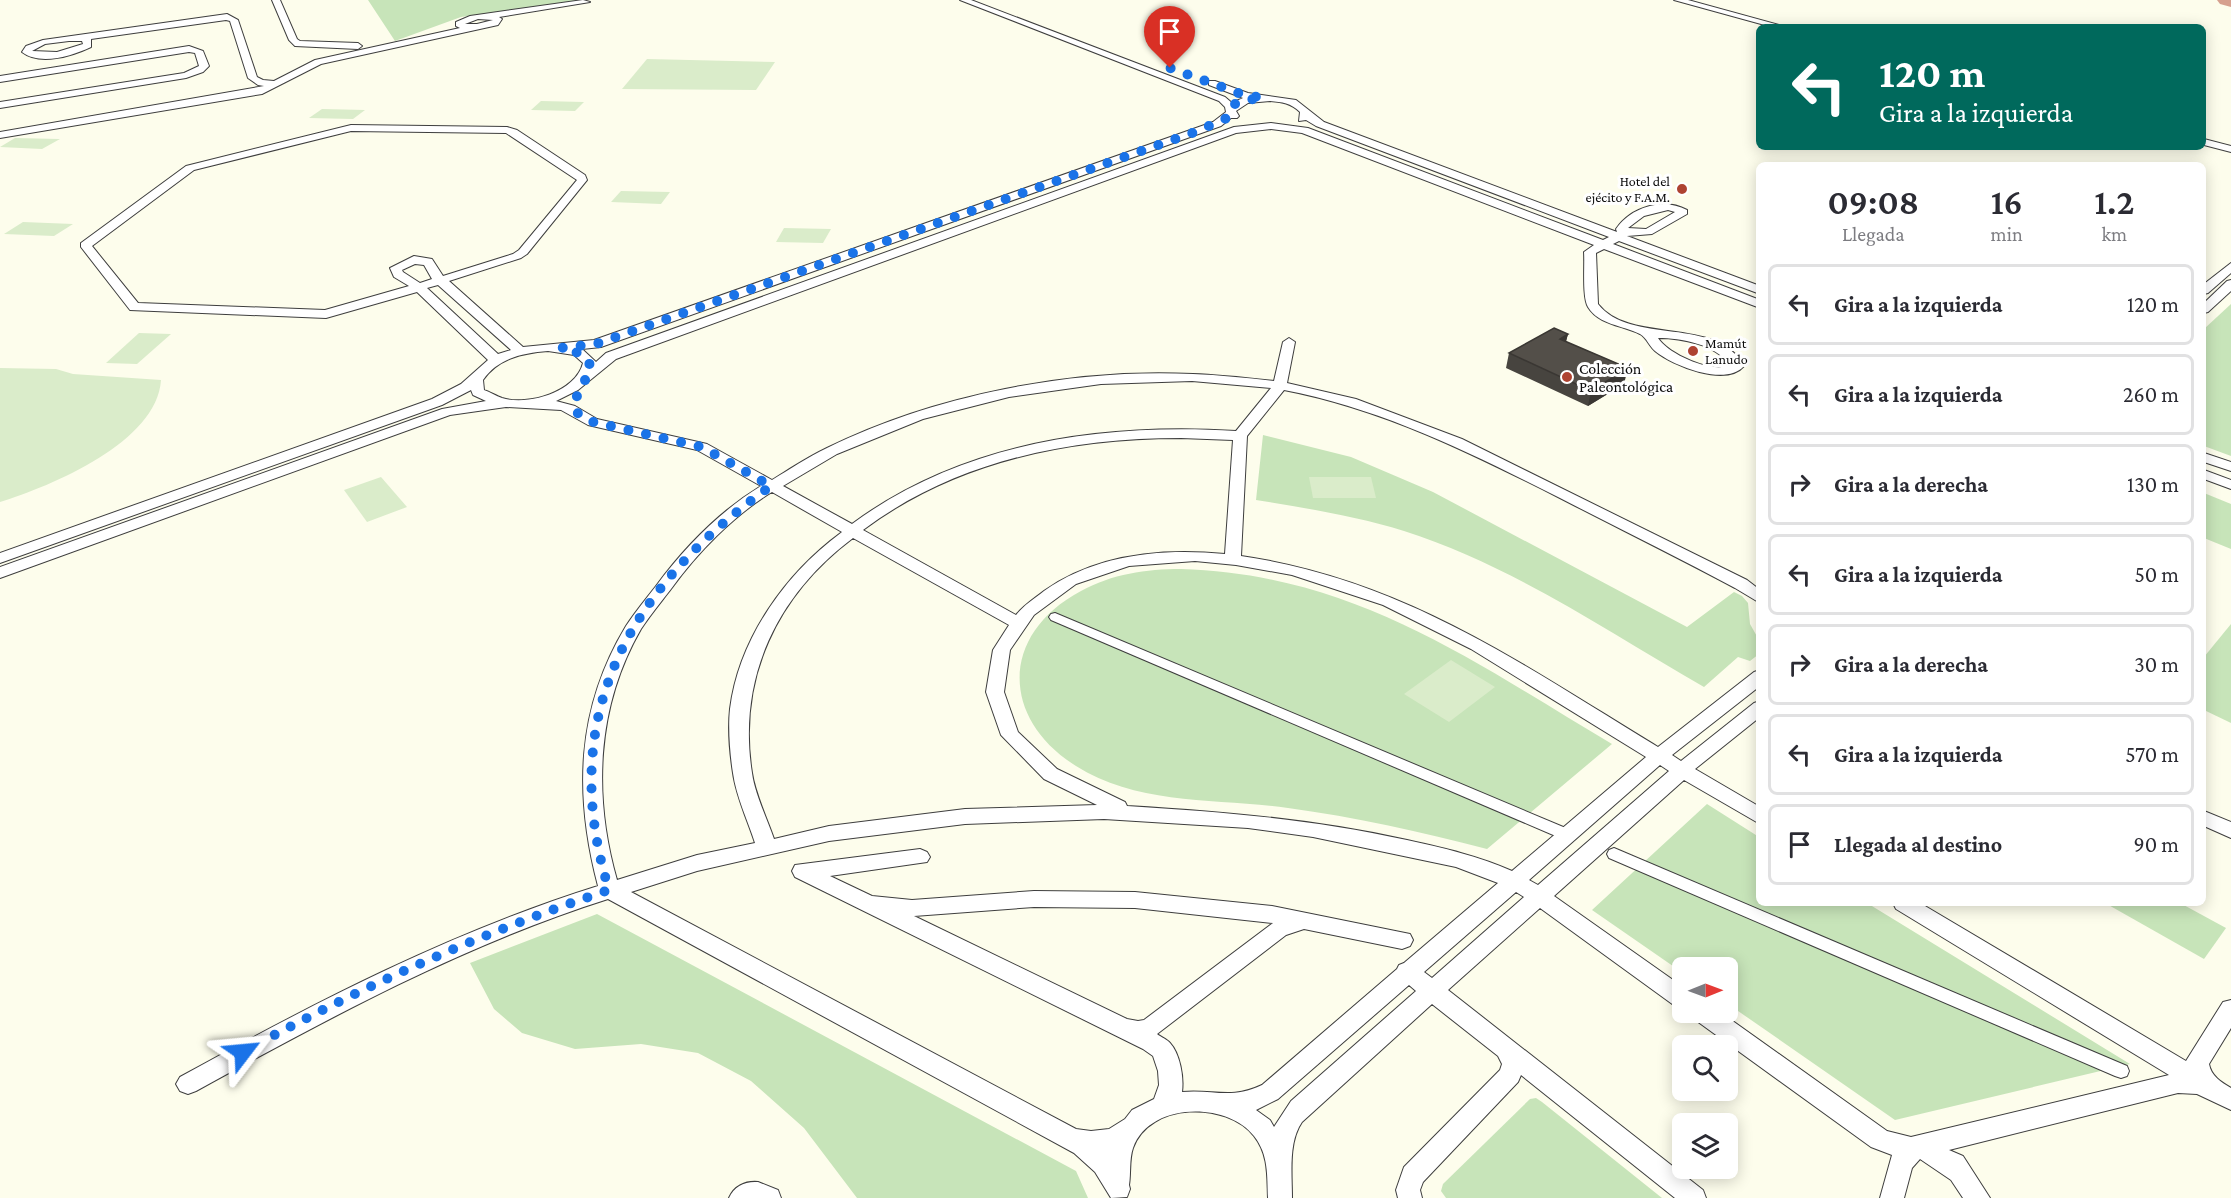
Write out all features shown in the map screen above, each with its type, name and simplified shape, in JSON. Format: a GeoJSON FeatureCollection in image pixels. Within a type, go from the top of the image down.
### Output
{"type":"FeatureCollection","features":[{"type":"Feature","properties":{"kind":"street"},"geometry":{"type":"LineString","coordinates":[[276,0],[293,40],[298,44],[361,46],[378,49],[465,20],[590,1]]}},
{"type":"Feature","properties":{"kind":"street"},"geometry":{"type":"LineString","coordinates":[[964,0],[1222,99],[1228,103],[1232,114],[1243,121],[1304,130],[1756,302]]}},
{"type":"Feature","properties":{"kind":"street"},"geometry":{"type":"LineString","coordinates":[[990,0],[1125,51]]}},
{"type":"Feature","properties":{"kind":"street"},"geometry":{"type":"LineString","coordinates":[[1667,0],[1758,24]]}},
{"type":"Feature","properties":{"kind":"street"},"geometry":{"type":"LineString","coordinates":[[1678,0],[1770,24]]}},
{"type":"Feature","properties":{"kind":"street"},"geometry":{"type":"LineString","coordinates":[[0,135],[253,93],[276,84],[309,65],[590,1]]}},
{"type":"Feature","properties":{"kind":"street"},"geometry":{"type":"LineString","coordinates":[[82,38],[87,39],[88,45],[75,50],[36,56],[26,52],[37,44],[228,17],[234,20],[253,78],[261,83],[276,84]]}},
{"type":"Feature","properties":{"kind":"street"},"geometry":{"type":"LineString","coordinates":[[479,17],[497,18],[497,21],[492,24]]}},
{"type":"Feature","properties":{"kind":"street"},"geometry":{"type":"LineString","coordinates":[[465,20],[459,25],[477,27]]}},
{"type":"Feature","properties":{"kind":"street"},"geometry":{"type":"LineString","coordinates":[[0,79],[189,49],[199,51],[204,66],[186,75],[0,105]]}},
{"type":"Feature","properties":{"kind":"street"},"geometry":{"type":"LineString","coordinates":[[1204,80],[1241,94],[1291,101],[1320,124],[1622,234],[1756,288]]}},
{"type":"Feature","properties":{"kind":"street"},"geometry":{"type":"LineString","coordinates":[[0,558],[437,402],[466,387],[496,360],[520,351],[596,344],[1217,124],[1227,118],[1240,102],[1263,98]]}},
{"type":"Feature","properties":{"kind":"street"},"geometry":{"type":"LineString","coordinates":[[0,573],[447,412],[477,406],[532,403],[562,394],[587,377],[605,359],[1234,130],[1298,121],[1306,114],[1305,111]]}},
{"type":"Feature","properties":{"kind":"street"},"geometry":{"type":"LineString","coordinates":[[351,128],[513,132],[581,177],[582,180],[523,252],[441,281],[326,314],[140,309],[134,307],[85,245],[190,168],[351,128]]}},
{"type":"Feature","properties":{"kind":"street"},"geometry":{"type":"LineString","coordinates":[[2206,140],[2231,147]]}},
{"type":"Feature","properties":{"kind":"street"},"geometry":{"type":"LineString","coordinates":[[1622,234],[1590,252],[1592,304],[1603,315],[1647,333],[1691,338],[1727,353],[1736,360],[1737,366],[1734,370],[1726,372],[1702,369],[1658,348],[1647,333]]}},
{"type":"Feature","properties":{"kind":"street"},"geometry":{"type":"LineString","coordinates":[[496,360],[449,314],[419,288],[398,274],[396,268],[406,262],[422,260],[432,266],[441,281],[520,351]]}},
{"type":"Feature","properties":{"kind":"street"},"geometry":{"type":"LineString","coordinates":[[2206,288],[2231,267]]}},
{"type":"Feature","properties":{"kind":"street"},"geometry":{"type":"LineString","coordinates":[[2206,307],[2231,284]]}},
{"type":"Feature","properties":{"kind":"street"},"geometry":{"type":"LineString","coordinates":[[449,314],[469,308]]}},
{"type":"Feature","properties":{"kind":"street"},"geometry":{"type":"LineString","coordinates":[[1233,561],[1240,436],[1280,386],[1289,342]]}},
{"type":"Feature","properties":{"kind":"street"},"geometry":{"type":"LineString","coordinates":[[561,348],[573,350],[588,359],[591,366],[576,396],[578,412]]}},
{"type":"Feature","properties":{"kind":"street"},"geometry":{"type":"LineString","coordinates":[[480,373],[475,386],[478,392],[494,401],[548,405],[578,412],[593,422],[702,447],[1016,622]]}},
{"type":"Feature","properties":{"kind":"street"},"geometry":{"type":"LineString","coordinates":[[1119,1194],[1104,1164],[1083,1144],[609,890],[594,830],[590,772],[597,717],[614,666],[639,618],[670,575],[714,530],[771,486],[821,457],[873,433],[937,411],[1013,392],[1072,383],[1141,378],[1221,380],[1280,386],[1386,414],[1461,443],[1756,589]]}},
{"type":"Feature","properties":{"kind":"street"},"geometry":{"type":"LineString","coordinates":[[766,845],[749,804],[741,772],[738,724],[745,678],[760,635],[784,596],[815,561],[851,530],[891,503],[935,481],[982,462],[1082,439],[1134,434],[1187,433],[1240,436]]}},
{"type":"Feature","properties":{"kind":"street"},"geometry":{"type":"LineString","coordinates":[[2206,458],[2231,467]]}},
{"type":"Feature","properties":{"kind":"street"},"geometry":{"type":"LineString","coordinates":[[2206,475],[2231,485]]}},
{"type":"Feature","properties":{"kind":"street"},"geometry":{"type":"LineString","coordinates":[[1142,812],[1118,807],[1075,790],[1056,779],[1025,753],[1005,724],[999,709],[994,679],[1000,649],[1016,622],[1038,600],[1052,590],[1083,574],[1109,566],[1137,559],[1175,556],[1233,561],[1281,569],[1370,594],[1424,617],[1485,650],[1756,815]]}},
{"type":"Feature","properties":{"kind":"street"},"geometry":{"type":"LineString","coordinates":[[1742,584],[1756,595]]}},
{"type":"Feature","properties":{"kind":"street"},"geometry":{"type":"LineString","coordinates":[[1055,617],[1563,833]]}},
{"type":"Feature","properties":{"kind":"street"},"geometry":{"type":"LineString","coordinates":[[1070,1138],[1080,1142],[1104,1142],[1115,1138],[1133,1126],[1151,1110],[1189,1098],[1247,1103],[1263,1096],[1659,756],[1756,679]]}},
{"type":"Feature","properties":{"kind":"street"},"geometry":{"type":"LineString","coordinates":[[1280,1198],[1283,1183],[1281,1143],[1293,1115],[1431,990],[1682,770],[1756,710]]}},
{"type":"Feature","properties":{"kind":"street"},"geometry":{"type":"LineString","coordinates":[[1069,811],[1080,806],[1082,801],[1082,796],[1075,790]]}},
{"type":"Feature","properties":{"kind":"street"},"geometry":{"type":"LineString","coordinates":[[188,1084],[297,1022],[400,971],[491,932],[609,890],[688,865],[766,845],[909,820],[1002,812],[1142,812],[1258,822],[1347,835],[1448,858],[1487,869],[1513,880],[1672,991]]}},
{"type":"Feature","properties":{"kind":"street"},"geometry":{"type":"LineString","coordinates":[[2206,819],[2231,831]]}},
{"type":"Feature","properties":{"kind":"street"},"geometry":{"type":"LineString","coordinates":[[1614,854],[2121,1071]]}},
{"type":"Feature","properties":{"kind":"street"},"geometry":{"type":"LineString","coordinates":[[920,857],[802,871],[1156,1045],[1168,1068],[1188,1094],[1218,1101],[1248,1114],[1263,1128],[1274,1145],[1281,1164]]}},
{"type":"Feature","properties":{"kind":"street"},"geometry":{"type":"LineString","coordinates":[[847,893],[842,884],[843,878],[851,869],[863,864]]}},
{"type":"Feature","properties":{"kind":"street"},"geometry":{"type":"LineString","coordinates":[[869,904],[899,908],[1084,898],[1185,903],[1315,921],[1402,939]]}},
{"type":"Feature","properties":{"kind":"street"},"geometry":{"type":"LineString","coordinates":[[921,930],[916,920],[918,915],[926,907],[933,906]]}},
{"type":"Feature","properties":{"kind":"street"},"geometry":{"type":"LineString","coordinates":[[1908,906],[2177,1069],[2199,1076],[2222,1094]]}},
{"type":"Feature","properties":{"kind":"street"},"geometry":{"type":"LineString","coordinates":[[1265,913],[1275,924],[1272,934]]}},
{"type":"Feature","properties":{"kind":"street"},"geometry":{"type":"LineString","coordinates":[[1123,1029],[1145,1030],[1272,934],[1293,923],[1315,921]]}},
{"type":"Feature","properties":{"kind":"street"},"geometry":{"type":"LineString","coordinates":[[1407,972],[1694,1198]]}},
{"type":"Feature","properties":{"kind":"street"},"geometry":{"type":"LineString","coordinates":[[1879,1139],[1903,1147],[1960,1136],[2177,1069],[2231,1009]]}},
{"type":"Feature","properties":{"kind":"street"},"geometry":{"type":"LineString","coordinates":[[1162,1105],[1170,1095],[1168,1068],[1160,1038],[1166,1016]]}},
{"type":"Feature","properties":{"kind":"street"},"geometry":{"type":"LineString","coordinates":[[1717,1023],[1879,1139],[1893,1157],[1894,1188]]}},
{"type":"Feature","properties":{"kind":"street"},"geometry":{"type":"LineString","coordinates":[[1410,1198],[1408,1190],[1413,1175],[1507,1079],[1513,1070],[1513,1064],[1506,1050]]}},
{"type":"Feature","properties":{"kind":"street"},"geometry":{"type":"LineString","coordinates":[[1507,1079],[1526,1074],[1545,1081]]}},
{"type":"Feature","properties":{"kind":"street"},"geometry":{"type":"LineString","coordinates":[[1119,1194],[1116,1172],[1118,1154],[1133,1126]]}},
{"type":"Feature","properties":{"kind":"street"},"geometry":{"type":"LineString","coordinates":[[1960,1136],[1951,1144],[1950,1157],[1978,1198]]}},
{"type":"Feature","properties":{"kind":"street"},"geometry":{"type":"LineString","coordinates":[[1916,1146],[1937,1155],[1958,1171]]}},
{"type":"Feature","properties":{"kind":"street"},"geometry":{"type":"LineString","coordinates":[[1894,1188],[1905,1156],[1916,1146]]}},
{"type":"Feature","properties":{"kind":"street"},"geometry":{"type":"LineString","coordinates":[[741,1198],[760,1193],[769,1198]]}},
{"type":"Feature","properties":{"kind":"green space"},"geometry":{"type":"Polygon","coordinates":[[[368,0],[579,0],[461,17],[395,41],[368,0]]]}},
{"type":"Feature","properties":{"kind":"green space"},"geometry":{"type":"Polygon","coordinates":[[[647,59],[775,62],[756,90],[622,89],[647,59]]]}},
{"type":"Feature","properties":{"kind":"green space"},"geometry":{"type":"Polygon","coordinates":[[[541,101],[584,102],[575,111],[531,110],[541,101]]]}},
{"type":"Feature","properties":{"kind":"green space"},"geometry":{"type":"Polygon","coordinates":[[[322,109],[365,110],[353,119],[309,118],[322,109]]]}},
{"type":"Feature","properties":{"kind":"green space"},"geometry":{"type":"Polygon","coordinates":[[[15,138],[60,139],[42,149],[0,147],[15,138]]]}},
{"type":"Feature","properties":{"kind":"green space"},"geometry":{"type":"Polygon","coordinates":[[[621,191],[670,192],[661,204],[611,202],[621,191]]]}},
{"type":"Feature","properties":{"kind":"green space"},"geometry":{"type":"Polygon","coordinates":[[[23,222],[73,224],[54,236],[4,234],[23,222]]]}},
{"type":"Feature","properties":{"kind":"green space"},"geometry":{"type":"Polygon","coordinates":[[[784,228],[831,229],[823,243],[776,242],[784,228]]]}},
{"type":"Feature","properties":{"kind":"green space"},"geometry":{"type":"Polygon","coordinates":[[[2231,304],[2231,456],[2206,447],[2206,327],[2231,304]]]}},
{"type":"Feature","properties":{"kind":"green space"},"geometry":{"type":"Polygon","coordinates":[[[139,333],[171,334],[137,364],[106,363],[139,333]]]}},
{"type":"Feature","properties":{"kind":"green space"},"geometry":{"type":"Polygon","coordinates":[[[0,368],[56,369],[73,374],[161,380],[155,402],[141,423],[122,442],[73,473],[0,502],[0,368]]]}},
{"type":"Feature","properties":{"kind":"green space"},"geometry":{"type":"Polygon","coordinates":[[[1263,435],[1351,457],[1433,492],[1687,627],[1734,592],[1748,603],[1750,624],[1756,635],[1756,656],[1750,661],[1738,657],[1704,687],[1558,601],[1444,545],[1368,521],[1256,500],[1263,435]]]}},
{"type":"Feature","properties":{"kind":"green space"},"geometry":{"type":"Polygon","coordinates":[[[381,477],[407,507],[367,522],[344,490],[381,477]]]}},
{"type":"Feature","properties":{"kind":"green space"},"geometry":{"type":"Polygon","coordinates":[[[1309,477],[1371,477],[1376,498],[1313,498],[1309,477]]]}},
{"type":"Feature","properties":{"kind":"green space"},"geometry":{"type":"Polygon","coordinates":[[[2206,494],[2231,504],[2231,549],[2206,539],[2206,494]]]}},
{"type":"Feature","properties":{"kind":"green space"},"geometry":{"type":"Polygon","coordinates":[[[1181,569],[1243,575],[1301,587],[1356,604],[1459,653],[1612,744],[1487,849],[1338,816],[1288,808],[1152,794],[1100,779],[1076,766],[1051,746],[1033,724],[1023,701],[1020,677],[1024,653],[1035,630],[1054,609],[1081,591],[1105,580],[1129,574],[1181,569]]]}},
{"type":"Feature","properties":{"kind":"green space"},"geometry":{"type":"Polygon","coordinates":[[[2231,624],[2231,723],[2206,711],[2206,655],[2231,624]]]}},
{"type":"Feature","properties":{"kind":"green space"},"geometry":{"type":"Polygon","coordinates":[[[1451,660],[1495,687],[1449,722],[1404,694],[1451,660]]]}},
{"type":"Feature","properties":{"kind":"green space"},"geometry":{"type":"Polygon","coordinates":[[[1707,804],[1756,835],[1756,906],[1872,906],[2130,1064],[1895,1120],[1738,1011],[1738,957],[1672,957],[1672,965],[1592,910],[1707,804]]]}},
{"type":"Feature","properties":{"kind":"green space"},"geometry":{"type":"Polygon","coordinates":[[[2110,906],[2186,906],[2226,928],[2204,959],[2110,906]]]}},
{"type":"Feature","properties":{"kind":"green space"},"geometry":{"type":"Polygon","coordinates":[[[597,914],[1076,1171],[1088,1198],[857,1198],[804,1128],[751,1081],[698,1053],[641,1044],[575,1049],[522,1033],[494,1009],[470,963],[597,914]]]}},
{"type":"Feature","properties":{"kind":"green space"},"geometry":{"type":"Polygon","coordinates":[[[1536,1098],[1662,1198],[1446,1198],[1441,1191],[1443,1184],[1530,1099],[1536,1098]]]}},
{"type":"Feature","properties":{"kind":"building"},"geometry":{"type":"Polygon","coordinates":[[[1554,328],[1568,334],[1560,339],[1628,368],[1591,391],[1509,353],[1554,328]]]}},
{"type":"Feature","properties":{"kind":"taxiway"},"geometry":{"type":"LineString","coordinates":[[2227,0],[2231,1]]}},
{"type":"Feature","properties":{"kind":"place","name":"Hotel del ejécito y F.A.M."},"geometry":{"type":"Point","coordinates":[1682,189]}},
{"type":"Feature","properties":{"kind":"place","name":"Mamút Lanudo"},"geometry":{"type":"Point","coordinates":[1693,351]}},
{"type":"Feature","properties":{"kind":"place","name":"Colección Paleontológica"},"geometry":{"type":"Point","coordinates":[1567,377]}},
{"type":"Feature","properties":{"kind":"route"},"geometry":{"type":"LineString","coordinates":[[243,1052],[349,995],[400,971],[531,916],[609,890],[594,830],[590,772],[597,717],[614,666],[639,618],[670,575],[707,536],[771,486],[702,447],[593,422],[581,417],[576,407],[576,396],[591,366],[582,354],[561,348],[596,344],[1195,132],[1227,118],[1235,104],[1263,98],[1250,97],[1170,68]]}}]}
